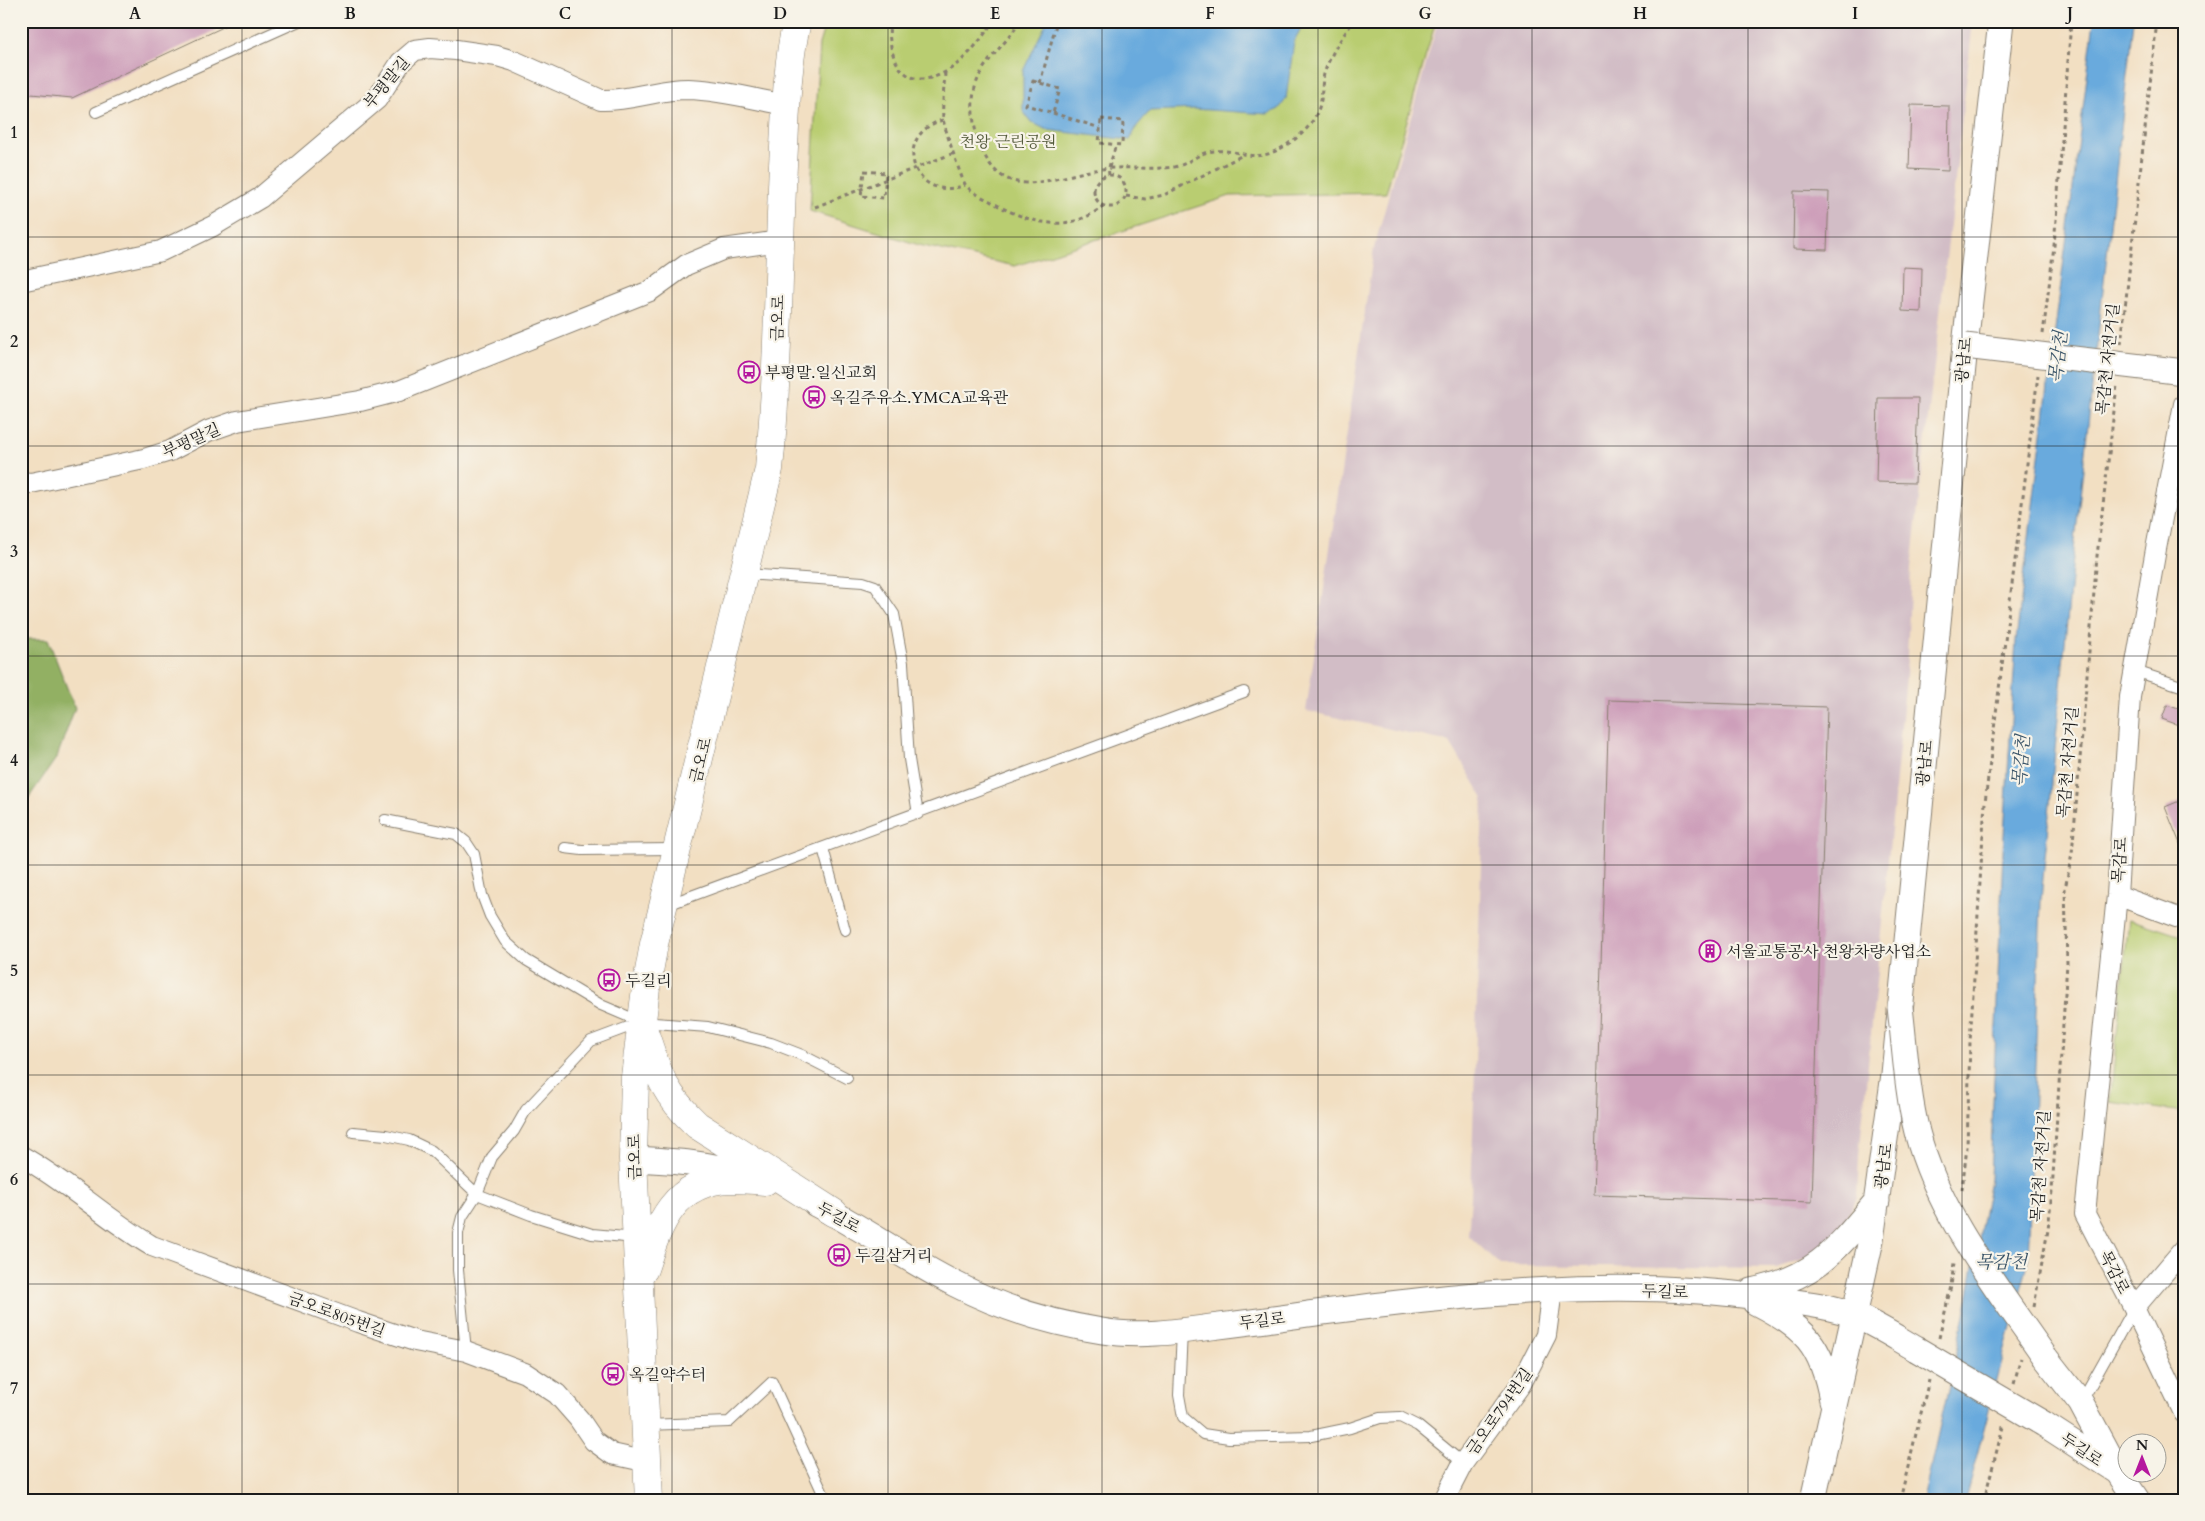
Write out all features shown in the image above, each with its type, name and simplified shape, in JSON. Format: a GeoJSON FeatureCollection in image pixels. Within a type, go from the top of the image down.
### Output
{"type":"FeatureCollection","features":[{"type":"Feature","properties":{"kind":"main road","name":"금오로"},"geometry":{"type":"LineString","coordinates":[[649,1500],[633,1159],[635,1076],[641,1022],[654,944],[769,469],[774,411],[786,105],[793,38],[797,21]]}},
{"type":"Feature","properties":{"kind":"main road"},"geometry":{"type":"LineString","coordinates":[[641,1022],[657,1071],[668,1093],[679,1108],[705,1131],[834,1213]]}},
{"type":"Feature","properties":{"kind":"main road"},"geometry":{"type":"LineString","coordinates":[[639,1282],[656,1233],[678,1199],[692,1188],[710,1182],[730,1179],[765,1181]]}},
{"type":"Feature","properties":{"kind":"street","name":"광남로"},"geometry":{"type":"LineString","coordinates":[[1813,1500],[1855,1316],[1878,1202],[1894,1074],[1964,346],[2001,21]]}},
{"type":"Feature","properties":{"kind":"street","name":"부평말길"},"geometry":{"type":"LineString","coordinates":[[21,281],[160,251],[212,226],[260,198],[377,99],[401,62],[415,50],[430,48],[497,56],[514,61],[601,100],[616,101],[664,91],[687,89],[786,105]]}},
{"type":"Feature","properties":{"kind":"street","name":"부평말길"},"geometry":{"type":"LineString","coordinates":[[21,482],[31,483],[144,460],[170,451],[208,431],[237,421],[360,401],[399,391],[650,291],[686,265],[724,249],[780,241]]}},
{"type":"Feature","properties":{"kind":"street"},"geometry":{"type":"LineString","coordinates":[[1964,346],[2184,372]]}},
{"type":"Feature","properties":{"kind":"street","name":"목감로"},"geometry":{"type":"LineString","coordinates":[[2184,404],[2130,697],[2117,895],[2085,1214],[2134,1308],[2184,1413]]}},
{"type":"Feature","properties":{"kind":"street"},"geometry":{"type":"LineString","coordinates":[[2117,895],[2184,920]]}},
{"type":"Feature","properties":{"kind":"street"},"geometry":{"type":"LineString","coordinates":[[1900,1007],[1917,1132],[1934,1179],[2034,1354],[2081,1403],[2118,1472]]}},
{"type":"Feature","properties":{"kind":"street","name":"금오로805번길"},"geometry":{"type":"LineString","coordinates":[[21,1156],[66,1184],[121,1228],[152,1246],[415,1341],[466,1351],[525,1373],[557,1394],[579,1419],[594,1441],[612,1454],[648,1462]]}},
{"type":"Feature","properties":{"kind":"street","name":"두길로"},"geometry":{"type":"LineString","coordinates":[[633,1159],[672,1160],[704,1165],[734,1170],[765,1181],[798,1194],[834,1213],[953,1283],[987,1300],[1025,1314],[1104,1332],[1141,1334],[1182,1331],[1359,1308],[1510,1292],[1552,1290],[1650,1290],[1739,1294],[1819,1307],[1855,1316],[1927,1346],[2118,1472]]}},
{"type":"Feature","properties":{"kind":"street"},"geometry":{"type":"LineString","coordinates":[[1739,1294],[1769,1288],[1795,1279],[1812,1268],[1830,1255],[1878,1202]]}},
{"type":"Feature","properties":{"kind":"street","name":"목감로"},"geometry":{"type":"LineString","coordinates":[[2134,1308],[2184,1249]]}},
{"type":"Feature","properties":{"kind":"street","name":"금오로794번길"},"geometry":{"type":"LineString","coordinates":[[1444,1500],[1462,1463],[1521,1384],[1546,1335],[1552,1290]]}},
{"type":"Feature","properties":{"kind":"street"},"geometry":{"type":"LineString","coordinates":[[1739,1294],[1788,1320],[1804,1333],[1822,1359],[1828,1376],[1834,1408]]}},
{"type":"Feature","properties":{"kind":"street","name":"두길로"},"geometry":{"type":"LineString","coordinates":[[2126,1484],[2137,1500]]}},
{"type":"Feature","properties":{"kind":"lane"},"geometry":{"type":"LineString","coordinates":[[96,112],[299,21]]}},
{"type":"Feature","properties":{"kind":"lane"},"geometry":{"type":"LineString","coordinates":[[745,574],[863,582],[875,586],[884,598],[894,614],[903,663],[909,760],[918,814]]}},
{"type":"Feature","properties":{"kind":"lane"},"geometry":{"type":"LineString","coordinates":[[2135,671],[2184,687]]}},
{"type":"Feature","properties":{"kind":"lane"},"geometry":{"type":"LineString","coordinates":[[664,907],[1244,692]]}},
{"type":"Feature","properties":{"kind":"lane"},"geometry":{"type":"LineString","coordinates":[[385,820],[456,834],[466,842],[474,854],[482,895],[490,916],[505,941],[526,960],[601,1005],[641,1022],[708,1027],[735,1032],[802,1055],[847,1078]]}},
{"type":"Feature","properties":{"kind":"lane"},"geometry":{"type":"LineString","coordinates":[[565,848],[582,850],[678,849]]}},
{"type":"Feature","properties":{"kind":"lane"},"geometry":{"type":"LineString","coordinates":[[823,848],[845,930]]}},
{"type":"Feature","properties":{"kind":"lane"},"geometry":{"type":"LineString","coordinates":[[466,1351],[458,1270],[458,1233],[462,1217],[477,1194],[492,1157],[514,1131],[526,1110],[591,1041],[641,1022]]}},
{"type":"Feature","properties":{"kind":"lane"},"geometry":{"type":"LineString","coordinates":[[353,1132],[386,1135],[409,1140],[432,1151],[477,1194],[531,1215],[592,1234],[637,1238]]}},
{"type":"Feature","properties":{"kind":"lane"},"geometry":{"type":"LineString","coordinates":[[2081,1403],[2134,1308]]}},
{"type":"Feature","properties":{"kind":"lane"},"geometry":{"type":"LineString","coordinates":[[1182,1331],[1179,1395],[1183,1417],[1203,1434],[1229,1438],[1311,1436],[1350,1428],[1380,1418],[1400,1418],[1418,1426],[1462,1463]]}},
{"type":"Feature","properties":{"kind":"lane"},"geometry":{"type":"LineString","coordinates":[[646,1425],[729,1422],[772,1382],[826,1500]]}},
{"type":"Feature","properties":{"kind":"path"},"geometry":{"type":"LineString","coordinates":[[890,21],[890,43],[895,62],[900,69],[920,79],[928,79],[945,73],[983,36],[993,21]]}},
{"type":"Feature","properties":{"kind":"path"},"geometry":{"type":"LineString","coordinates":[[1020,21],[977,80],[974,117],[976,135],[984,157],[999,173],[1017,183],[1049,182],[1108,168],[1173,167],[1187,163],[1209,152],[1226,152],[1242,156],[1271,154],[1290,143],[1315,120],[1327,66],[1346,31],[1354,21]]}},
{"type":"Feature","properties":{"kind":"path"},"geometry":{"type":"LineString","coordinates":[[1040,84],[1057,22],[1074,26],[1075,21]]}},
{"type":"Feature","properties":{"kind":"path"},"geometry":{"type":"LineString","coordinates":[[2042,341],[2054,246],[2071,21]]}},
{"type":"Feature","properties":{"kind":"path","name":"목감천 자전거길"},"geometry":{"type":"LineString","coordinates":[[2120,354],[2157,21]]}},
{"type":"Feature","properties":{"kind":"path"},"geometry":{"type":"LineString","coordinates":[[945,73],[943,120],[965,185],[1012,214],[1038,222],[1061,224],[1085,217],[1103,206],[1114,207],[1119,205],[1126,196],[1127,191],[1123,181],[1114,175],[1099,179],[1094,188],[1096,198],[1103,206]]}},
{"type":"Feature","properties":{"kind":"path"},"geometry":{"type":"LineString","coordinates":[[1053,113],[1060,89],[1033,81],[1026,105],[1100,128]]}},
{"type":"Feature","properties":{"kind":"path"},"geometry":{"type":"LineString","coordinates":[[1101,119],[1123,121],[1122,144],[1115,144],[1099,143],[1101,119]]}},
{"type":"Feature","properties":{"kind":"path"},"geometry":{"type":"LineString","coordinates":[[943,120],[934,123],[918,135],[912,153],[915,168],[923,180],[942,189],[954,189],[965,185]]}},
{"type":"Feature","properties":{"kind":"path"},"geometry":{"type":"LineString","coordinates":[[1109,175],[1108,168],[1114,157],[1115,144]]}},
{"type":"Feature","properties":{"kind":"path"},"geometry":{"type":"LineString","coordinates":[[815,207],[954,153]]}},
{"type":"Feature","properties":{"kind":"path"},"geometry":{"type":"LineString","coordinates":[[1126,196],[1145,198],[1164,195],[1242,156]]}},
{"type":"Feature","properties":{"kind":"path"},"geometry":{"type":"LineString","coordinates":[[864,171],[886,173],[886,181],[884,198],[861,196],[864,171]]}},
{"type":"Feature","properties":{"kind":"path"},"geometry":{"type":"LineString","coordinates":[[1961,1196],[1967,1147],[1970,1042],[1985,802],[2039,369]]}},
{"type":"Feature","properties":{"kind":"path","name":"목감천 자전거길"},"geometry":{"type":"LineString","coordinates":[[2032,1314],[2039,1286],[2052,1192],[2067,963],[2065,889],[2072,854],[2097,556],[2117,382]]}},
{"type":"Feature","properties":{"kind":"path"},"geometry":{"type":"LineString","coordinates":[[1927,1346],[1952,1286],[1955,1256]]}},
{"type":"Feature","properties":{"kind":"path"},"geometry":{"type":"LineString","coordinates":[[2013,1389],[2034,1354]]}},
{"type":"Feature","properties":{"kind":"path"},"geometry":{"type":"LineString","coordinates":[[1900,1500],[1931,1371]]}},
{"type":"Feature","properties":{"kind":"path"},"geometry":{"type":"LineString","coordinates":[[1984,1500],[2005,1417]]}},
{"type":"Feature","properties":{"kind":"shaded area"},"geometry":{"type":"Polygon","coordinates":[[[1438,21],[1973,21],[1911,569],[1906,677],[1859,1156],[1857,1197],[1845,1222],[1819,1254],[1776,1268],[1500,1265],[1468,1235],[1471,1198],[1483,797],[1450,742],[1306,711],[1374,248],[1438,21]]]}},
{"type":"Feature","properties":{"kind":"green space","name":"천왕 근린공원"},"geometry":{"type":"Polygon","coordinates":[[[826,21],[1436,21],[1386,193],[1230,196],[1015,266],[919,245],[810,211],[819,44],[826,21]]]}},
{"type":"Feature","properties":{"kind":"green space"},"geometry":{"type":"Polygon","coordinates":[[[21,639],[48,639],[75,708],[57,757],[21,809],[21,639]]]}},
{"type":"Feature","properties":{"kind":"green space"},"geometry":{"type":"Polygon","coordinates":[[[2129,919],[2184,937],[2184,1112],[2110,1102],[2129,919]]]}},
{"type":"Feature","properties":{"kind":"water"},"geometry":{"type":"Polygon","coordinates":[[[1047,21],[1305,21],[1294,41],[1286,99],[1279,109],[1268,114],[1194,109],[1150,111],[1137,126],[1130,140],[1047,130],[1031,122],[1023,111],[1023,71],[1047,21]]]}},
{"type":"Feature","properties":{"kind":"water","name":"목감천"},"geometry":{"type":"Polygon","coordinates":[[[2094,21],[2133,21],[2072,568],[2041,900],[2028,1263],[1965,1500],[1923,1500],[1966,1310],[1990,1179],[2003,851],[2016,640],[2094,21]]]}},
{"type":"Feature","properties":{"kind":"building"},"geometry":{"type":"Polygon","coordinates":[[[21,21],[236,21],[72,98],[21,93],[21,21]]]}},
{"type":"Feature","properties":{"kind":"building"},"geometry":{"type":"Polygon","coordinates":[[[1911,105],[1949,106],[1948,171],[1909,169],[1911,105]]]}},
{"type":"Feature","properties":{"kind":"building"},"geometry":{"type":"Polygon","coordinates":[[[1794,191],[1829,192],[1827,250],[1793,249],[1794,191]]]}},
{"type":"Feature","properties":{"kind":"building"},"geometry":{"type":"Polygon","coordinates":[[[1903,267],[1922,268],[1921,312],[1902,311],[1903,267]]]}},
{"type":"Feature","properties":{"kind":"building"},"geometry":{"type":"Polygon","coordinates":[[[1878,398],[1918,398],[1915,483],[1876,482],[1878,398]]]}},
{"type":"Feature","properties":{"kind":"building","name":"서울교통공사 천왕차량사업소"},"geometry":{"type":"Polygon","coordinates":[[[1609,700],[1827,707],[1812,1202],[1594,1195],[1609,700]]]}},
{"type":"Feature","properties":{"kind":"building"},"geometry":{"type":"Polygon","coordinates":[[[2167,705],[2181,710],[2179,715],[2184,727],[2162,719],[2167,705]]]}},
{"type":"Feature","properties":{"kind":"building"},"geometry":{"type":"Polygon","coordinates":[[[2184,799],[2184,851],[2183,851],[2165,807],[2184,799]]]}},
{"type":"Feature","properties":{"kind":"place","name":"부평말.일신교회"},"geometry":{"type":"Point","coordinates":[749,372]}},
{"type":"Feature","properties":{"kind":"place","name":"옥길주유소.YMCA교육관"},"geometry":{"type":"Point","coordinates":[814,397]}},
{"type":"Feature","properties":{"kind":"place","name":"서울교통공사 천왕차량사업소"},"geometry":{"type":"Point","coordinates":[1710,951]}},
{"type":"Feature","properties":{"kind":"place","name":"두길리"},"geometry":{"type":"Point","coordinates":[609,980]}},
{"type":"Feature","properties":{"kind":"place","name":"두길삼거리"},"geometry":{"type":"Point","coordinates":[839,1255]}},
{"type":"Feature","properties":{"kind":"place","name":"옥길약수터"},"geometry":{"type":"Point","coordinates":[613,1374]}}]}
